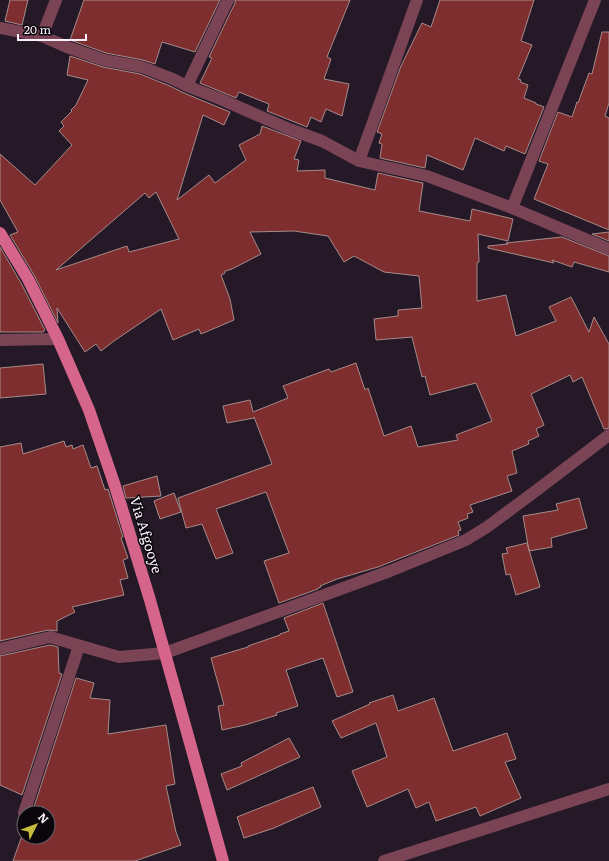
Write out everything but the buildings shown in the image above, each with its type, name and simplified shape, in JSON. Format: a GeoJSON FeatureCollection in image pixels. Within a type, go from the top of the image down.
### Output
{"type":"FeatureCollection","features":[{"type":"Feature","properties":{"kind":"main road","name":"Via Afgooye"},"geometry":{"type":"LineString","coordinates":[[0,233],[28,279],[58,339],[92,418],[115,486],[165,654],[223,861]]}},
{"type":"Feature","properties":{"kind":"street"},"geometry":{"type":"LineString","coordinates":[[42,36],[56,0]]}},
{"type":"Feature","properties":{"kind":"street"},"geometry":{"type":"LineString","coordinates":[[187,86],[228,0]]}},
{"type":"Feature","properties":{"kind":"street"},"geometry":{"type":"LineString","coordinates":[[359,161],[417,0]]}},
{"type":"Feature","properties":{"kind":"street"},"geometry":{"type":"LineString","coordinates":[[512,208],[595,0]]}},
{"type":"Feature","properties":{"kind":"street"},"geometry":{"type":"LineString","coordinates":[[0,28],[42,36],[67,47],[104,60],[142,67],[322,142],[359,161],[427,176],[512,208],[609,249]]}},
{"type":"Feature","properties":{"kind":"street"},"geometry":{"type":"LineString","coordinates":[[0,340],[58,339]]}},
{"type":"Feature","properties":{"kind":"street"},"geometry":{"type":"LineString","coordinates":[[0,649],[50,638],[119,657],[165,654],[376,577],[466,540],[487,527],[609,435]]}},
{"type":"Feature","properties":{"kind":"street"},"geometry":{"type":"LineString","coordinates":[[27,805],[79,646]]}},
{"type":"Feature","properties":{"kind":"street"},"geometry":{"type":"LineString","coordinates":[[384,861],[609,789]]}}]}
